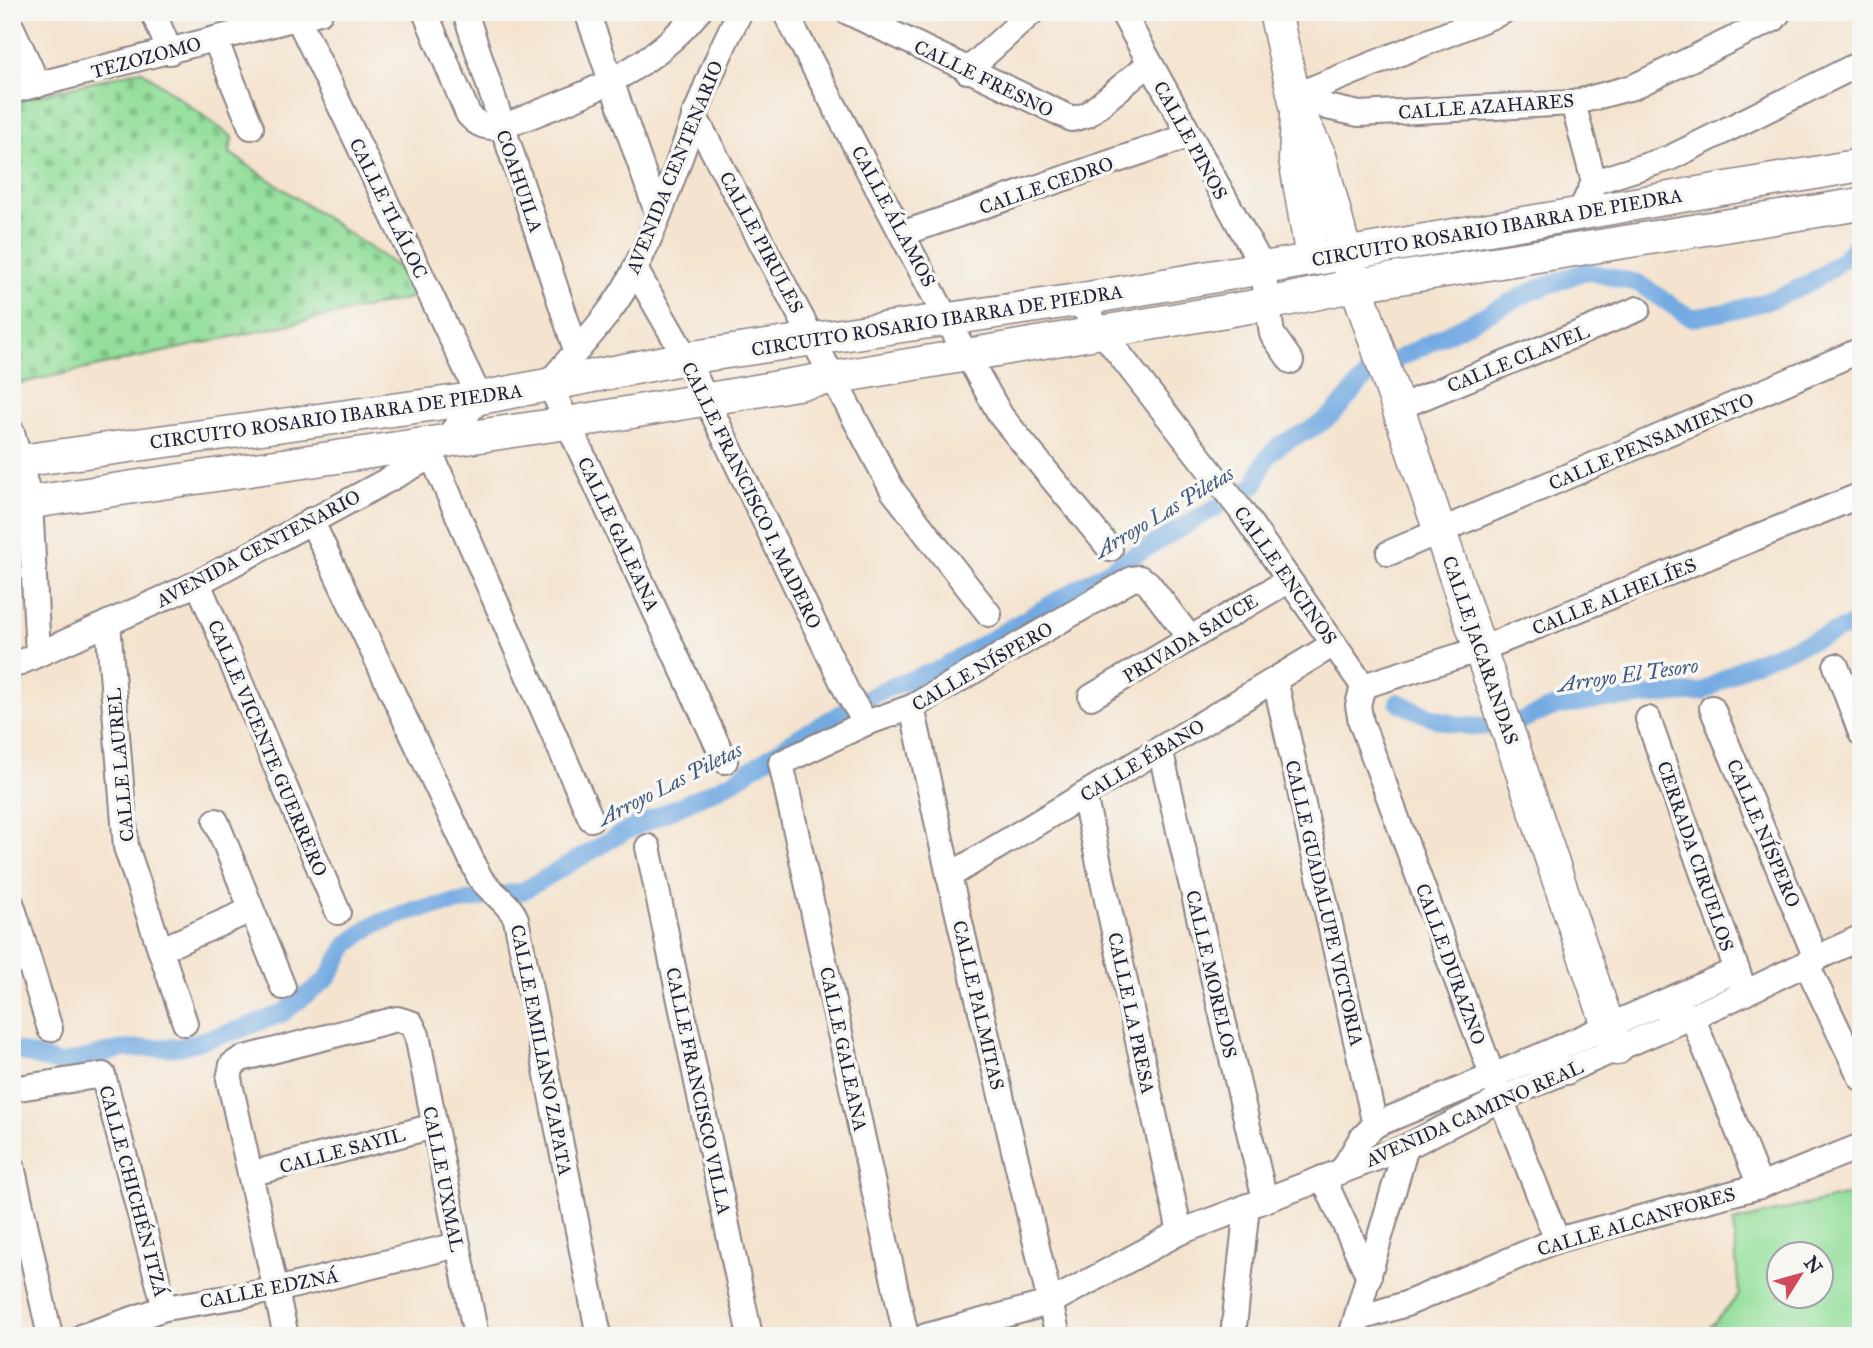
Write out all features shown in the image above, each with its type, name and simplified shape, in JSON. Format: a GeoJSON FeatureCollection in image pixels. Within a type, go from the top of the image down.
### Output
{"type":"FeatureCollection","features":[{"type":"Feature","properties":{"kind":"main road"},"geometry":{"type":"LineString","coordinates":[[1275,12],[1298,99],[1296,159],[1312,258]]}},
{"type":"Feature","properties":{"kind":"main road","name":"CALLE JACARANDAS"},"geometry":{"type":"LineString","coordinates":[[1298,99],[1320,156],[1345,252],[1397,408],[1613,1038]]}},
{"type":"Feature","properties":{"kind":"main road","name":"CIRCUITO ROSARIO IBARRA DE PIEDRA"},"geometry":{"type":"LineString","coordinates":[[15,452],[480,398],[685,358],[1077,300],[1262,266],[1861,165]]}},
{"type":"Feature","properties":{"kind":"main road"},"geometry":{"type":"LineString","coordinates":[[21,504],[440,448],[705,397],[1267,304],[1356,285],[1861,204]]}},
{"type":"Feature","properties":{"kind":"street"},"geometry":{"type":"LineString","coordinates":[[153,12],[170,52]]}},
{"type":"Feature","properties":{"kind":"street"},"geometry":{"type":"LineString","coordinates":[[425,12],[468,114],[476,123],[488,128],[502,127],[611,83],[675,40],[698,12]]}},
{"type":"Feature","properties":{"kind":"street","name":"COAHUILA"},"geometry":{"type":"LineString","coordinates":[[465,12],[576,350]]}},
{"type":"Feature","properties":{"kind":"street"},"geometry":{"type":"LineString","coordinates":[[587,12],[657,215]]}},
{"type":"Feature","properties":{"kind":"street"},"geometry":{"type":"LineString","coordinates":[[718,12],[727,37]]}},
{"type":"Feature","properties":{"kind":"street","name":"AVENIDA CENTENARIO"},"geometry":{"type":"LineString","coordinates":[[549,383],[620,297],[635,269],[694,115],[740,12]]}},
{"type":"Feature","properties":{"kind":"street","name":"CALLE ÁLAMOS"},"geometry":{"type":"LineString","coordinates":[[785,12],[904,233],[946,318],[1002,416],[1110,549]]}},
{"type":"Feature","properties":{"kind":"street","name":"CALLE FRESNO"},"geometry":{"type":"LineString","coordinates":[[848,12],[1072,119],[1087,115],[1149,64]]}},
{"type":"Feature","properties":{"kind":"street"},"geometry":{"type":"LineString","coordinates":[[967,71],[1032,12]]}},
{"type":"Feature","properties":{"kind":"street","name":"CALLE PINOS"},"geometry":{"type":"LineString","coordinates":[[1122,12],[1262,266]]}},
{"type":"Feature","properties":{"kind":"street"},"geometry":{"type":"LineString","coordinates":[[1298,99],[1502,12]]}},
{"type":"Feature","properties":{"kind":"street","name":"CALLE AZAHARES"},"geometry":{"type":"LineString","coordinates":[[1298,99],[1359,114],[1573,103],[1633,87],[1774,19],[1779,12]]}},
{"type":"Feature","properties":{"kind":"street","name":"TEZOZOMO"},"geometry":{"type":"LineString","coordinates":[[12,91],[170,52],[304,14]]}},
{"type":"Feature","properties":{"kind":"street","name":"CALLE TLÁLOC"},"geometry":{"type":"LineString","coordinates":[[304,14],[480,398]]}},
{"type":"Feature","properties":{"kind":"street"},"geometry":{"type":"LineString","coordinates":[[12,28],[38,85]]}},
{"type":"Feature","properties":{"kind":"street"},"geometry":{"type":"LineString","coordinates":[[215,39],[251,127]]}},
{"type":"Feature","properties":{"kind":"street"},"geometry":{"type":"LineString","coordinates":[[1594,182],[1670,158],[1861,63]]}},
{"type":"Feature","properties":{"kind":"street"},"geometry":{"type":"LineString","coordinates":[[1573,103],[1594,182],[1580,212]]}},
{"type":"Feature","properties":{"kind":"street","name":"CALLE PIRULES"},"geometry":{"type":"LineString","coordinates":[[694,115],[893,491],[989,614]]}},
{"type":"Feature","properties":{"kind":"street","name":"CALLE CEDRO"},"geometry":{"type":"LineString","coordinates":[[904,233],[1188,136]]}},
{"type":"Feature","properties":{"kind":"street"},"geometry":{"type":"LineString","coordinates":[[1665,198],[1674,235]]}},
{"type":"Feature","properties":{"kind":"street"},"geometry":{"type":"LineString","coordinates":[[1262,266],[1272,334],[1291,361]]}},
{"type":"Feature","properties":{"kind":"street","name":"CALLE FRANCISCO I. MADERO"},"geometry":{"type":"LineString","coordinates":[[635,269],[705,397],[858,710]]}},
{"type":"Feature","properties":{"kind":"street","name":"CALLE ENCINOS"},"geometry":{"type":"LineString","coordinates":[[1077,300],[1232,499],[1363,686]]}},
{"type":"Feature","properties":{"kind":"street","name":"CALLE CLAVEL"},"geometry":{"type":"LineString","coordinates":[[1397,408],[1638,309]]}},
{"type":"Feature","properties":{"kind":"street","name":"CALLE PENSAMIENTO"},"geometry":{"type":"LineString","coordinates":[[1389,553],[1861,350]]}},
{"type":"Feature","properties":{"kind":"street","name":"CALLE GALEANA"},"geometry":{"type":"LineString","coordinates":[[549,383],[724,761]]}},
{"type":"Feature","properties":{"kind":"street","name":"AVENIDA CENTENARIO"},"geometry":{"type":"LineString","coordinates":[[12,666],[198,583],[440,448],[480,398]]}},
{"type":"Feature","properties":{"kind":"street"},"geometry":{"type":"LineString","coordinates":[[440,448],[591,819]]}},
{"type":"Feature","properties":{"kind":"street"},"geometry":{"type":"LineString","coordinates":[[15,452],[38,654]]}},
{"type":"Feature","properties":{"kind":"street","name":"CALLE ALHELÍES"},"geometry":{"type":"LineString","coordinates":[[1363,686],[1481,649],[1861,495]]}},
{"type":"Feature","properties":{"kind":"street","name":"CALLE EMILIANO ZAPATA"},"geometry":{"type":"LineString","coordinates":[[311,520],[474,866],[489,891],[512,909],[599,1336]]}},
{"type":"Feature","properties":{"kind":"street","name":"CALLE NÍSPERO"},"geometry":{"type":"LineString","coordinates":[[781,763],[858,710],[912,707],[1132,579],[1140,578],[1148,583],[1190,638]]}},
{"type":"Feature","properties":{"kind":"street","name":"PRIVADA SAUCE"},"geometry":{"type":"LineString","coordinates":[[1091,696],[1289,580]]}},
{"type":"Feature","properties":{"kind":"street","name":"CALLE VICENTE GUERRERO"},"geometry":{"type":"LineString","coordinates":[[198,583],[338,912]]}},
{"type":"Feature","properties":{"kind":"street","name":"CALLE LAUREL"},"geometry":{"type":"LineString","coordinates":[[108,623],[126,848],[185,1023]]}},
{"type":"Feature","properties":{"kind":"street","name":"CALLE ÉBANO"},"geometry":{"type":"LineString","coordinates":[[949,876],[1334,644]]}},
{"type":"Feature","properties":{"kind":"street"},"geometry":{"type":"LineString","coordinates":[[1836,666],[1861,733]]}},
{"type":"Feature","properties":{"kind":"street","name":"CALLE GUADALUPE VICTORIA"},"geometry":{"type":"LineString","coordinates":[[1275,680],[1375,1125]]}},
{"type":"Feature","properties":{"kind":"street","name":"CALLE DURAZNO"},"geometry":{"type":"LineString","coordinates":[[1363,686],[1358,705],[1361,722],[1501,1100],[1557,1240]]}},
{"type":"Feature","properties":{"kind":"street","name":"CALLE PALMITAS"},"geometry":{"type":"LineString","coordinates":[[912,707],[949,876],[1058,1336]]}},
{"type":"Feature","properties":{"kind":"street","name":"CALLE NÍSPERO"},"geometry":{"type":"LineString","coordinates":[[1712,708],[1811,961],[1861,1078]]}},
{"type":"Feature","properties":{"kind":"street","name":"CERRADA CIRUELOS"},"geometry":{"type":"LineString","coordinates":[[1648,719],[1741,981]]}},
{"type":"Feature","properties":{"kind":"street","name":"CALLE MORELOS"},"geometry":{"type":"LineString","coordinates":[[1160,749],[1256,1203],[1233,1336]]}},
{"type":"Feature","properties":{"kind":"street","name":"CALLE GALEANA"},"geometry":{"type":"LineString","coordinates":[[781,763],[906,1336]]}},
{"type":"Feature","properties":{"kind":"street","name":"CALLE LA PRESA"},"geometry":{"type":"LineString","coordinates":[[1084,795],[1180,1232]]}},
{"type":"Feature","properties":{"kind":"street"},"geometry":{"type":"LineString","coordinates":[[216,821],[283,987]]}},
{"type":"Feature","properties":{"kind":"street","name":"CALLE FRANCISCO VILLA"},"geometry":{"type":"LineString","coordinates":[[648,846],[750,1336]]}},
{"type":"Feature","properties":{"kind":"street"},"geometry":{"type":"LineString","coordinates":[[12,905],[50,1029]]}},
{"type":"Feature","properties":{"kind":"street"},"geometry":{"type":"LineString","coordinates":[[160,950],[251,911]]}},
{"type":"Feature","properties":{"kind":"street","name":"AVENIDA CAMINO REAL"},"geometry":{"type":"LineString","coordinates":[[926,1336],[1049,1303],[1180,1232],[1406,1147],[1501,1100],[1567,1072],[1613,1038],[1692,1016],[1741,981],[1811,961],[1861,937]]}},
{"type":"Feature","properties":{"kind":"street"},"geometry":{"type":"LineString","coordinates":[[1369,1277],[1332,1175],[1375,1125],[1531,1060],[1613,1038],[1658,1006],[1741,981]]}},
{"type":"Feature","properties":{"kind":"street"},"geometry":{"type":"LineString","coordinates":[[1658,1006],[1692,1016],[1770,1182]]}},
{"type":"Feature","properties":{"kind":"street","name":"CALLE UXMAL"},"geometry":{"type":"LineString","coordinates":[[250,1174],[229,1079],[232,1065],[242,1059],[397,1019],[411,1023],[417,1035],[475,1336]]}},
{"type":"Feature","properties":{"kind":"street"},"geometry":{"type":"LineString","coordinates":[[1531,1060],[1567,1072]]}},
{"type":"Feature","properties":{"kind":"street","name":"CALLE CHICHÉN ITZÁ"},"geometry":{"type":"LineString","coordinates":[[12,1089],[103,1075],[165,1308]]}},
{"type":"Feature","properties":{"kind":"street","name":"CALLE SAYIL"},"geometry":{"type":"LineString","coordinates":[[250,1174],[434,1126]]}},
{"type":"Feature","properties":{"kind":"street","name":"CALLE ALCANFORES"},"geometry":{"type":"LineString","coordinates":[[1354,1328],[1557,1240],[1770,1182],[1861,1146]]}},
{"type":"Feature","properties":{"kind":"street"},"geometry":{"type":"LineString","coordinates":[[1354,1328],[1406,1147]]}},
{"type":"Feature","properties":{"kind":"street"},"geometry":{"type":"LineString","coordinates":[[12,1166],[50,1336]]}},
{"type":"Feature","properties":{"kind":"street"},"geometry":{"type":"LineString","coordinates":[[250,1174],[286,1336]]}},
{"type":"Feature","properties":{"kind":"street","name":"CALLE EDZNÁ"},"geometry":{"type":"LineString","coordinates":[[83,1336],[165,1308],[276,1290],[457,1245]]}},
{"type":"Feature","properties":{"kind":"green space"},"geometry":{"type":"Polygon","coordinates":[[[141,70],[232,137],[230,153],[419,281],[423,295],[12,385],[12,102],[141,70]]]}},
{"type":"Feature","properties":{"kind":"green space"},"geometry":{"type":"Polygon","coordinates":[[[1861,1192],[1861,1336],[1702,1336],[1739,1295],[1733,1222],[1861,1192]]]}},
{"type":"Feature","properties":{"kind":"waterway","name":"Arroyo Las Piletas"},"geometry":{"type":"LineString","coordinates":[[1396,360],[1528,293],[1585,271],[1638,283],[1691,318],[1739,309],[1784,295],[1825,273],[1861,240]]}},
{"type":"Feature","properties":{"kind":"waterway","name":"Arroyo Las Piletas"},"geometry":{"type":"LineString","coordinates":[[12,1049],[60,1064],[123,1049],[179,1047],[238,1030],[283,1013],[327,979],[348,944],[373,925],[415,910],[523,891],[624,832],[734,781],[800,736],[883,690],[942,668],[1256,484],[1268,456],[1276,448],[1329,417],[1371,373]]}},
{"type":"Feature","properties":{"kind":"waterway","name":"Arroyo El Tesoro"},"geometry":{"type":"LineString","coordinates":[[1517,722],[1554,707],[1603,699],[1702,692],[1747,665],[1861,622]]}},
{"type":"Feature","properties":{"kind":"waterway","name":"Arroyo El Tesoro"},"geometry":{"type":"LineString","coordinates":[[1398,702],[1453,724],[1489,726]]}}]}
